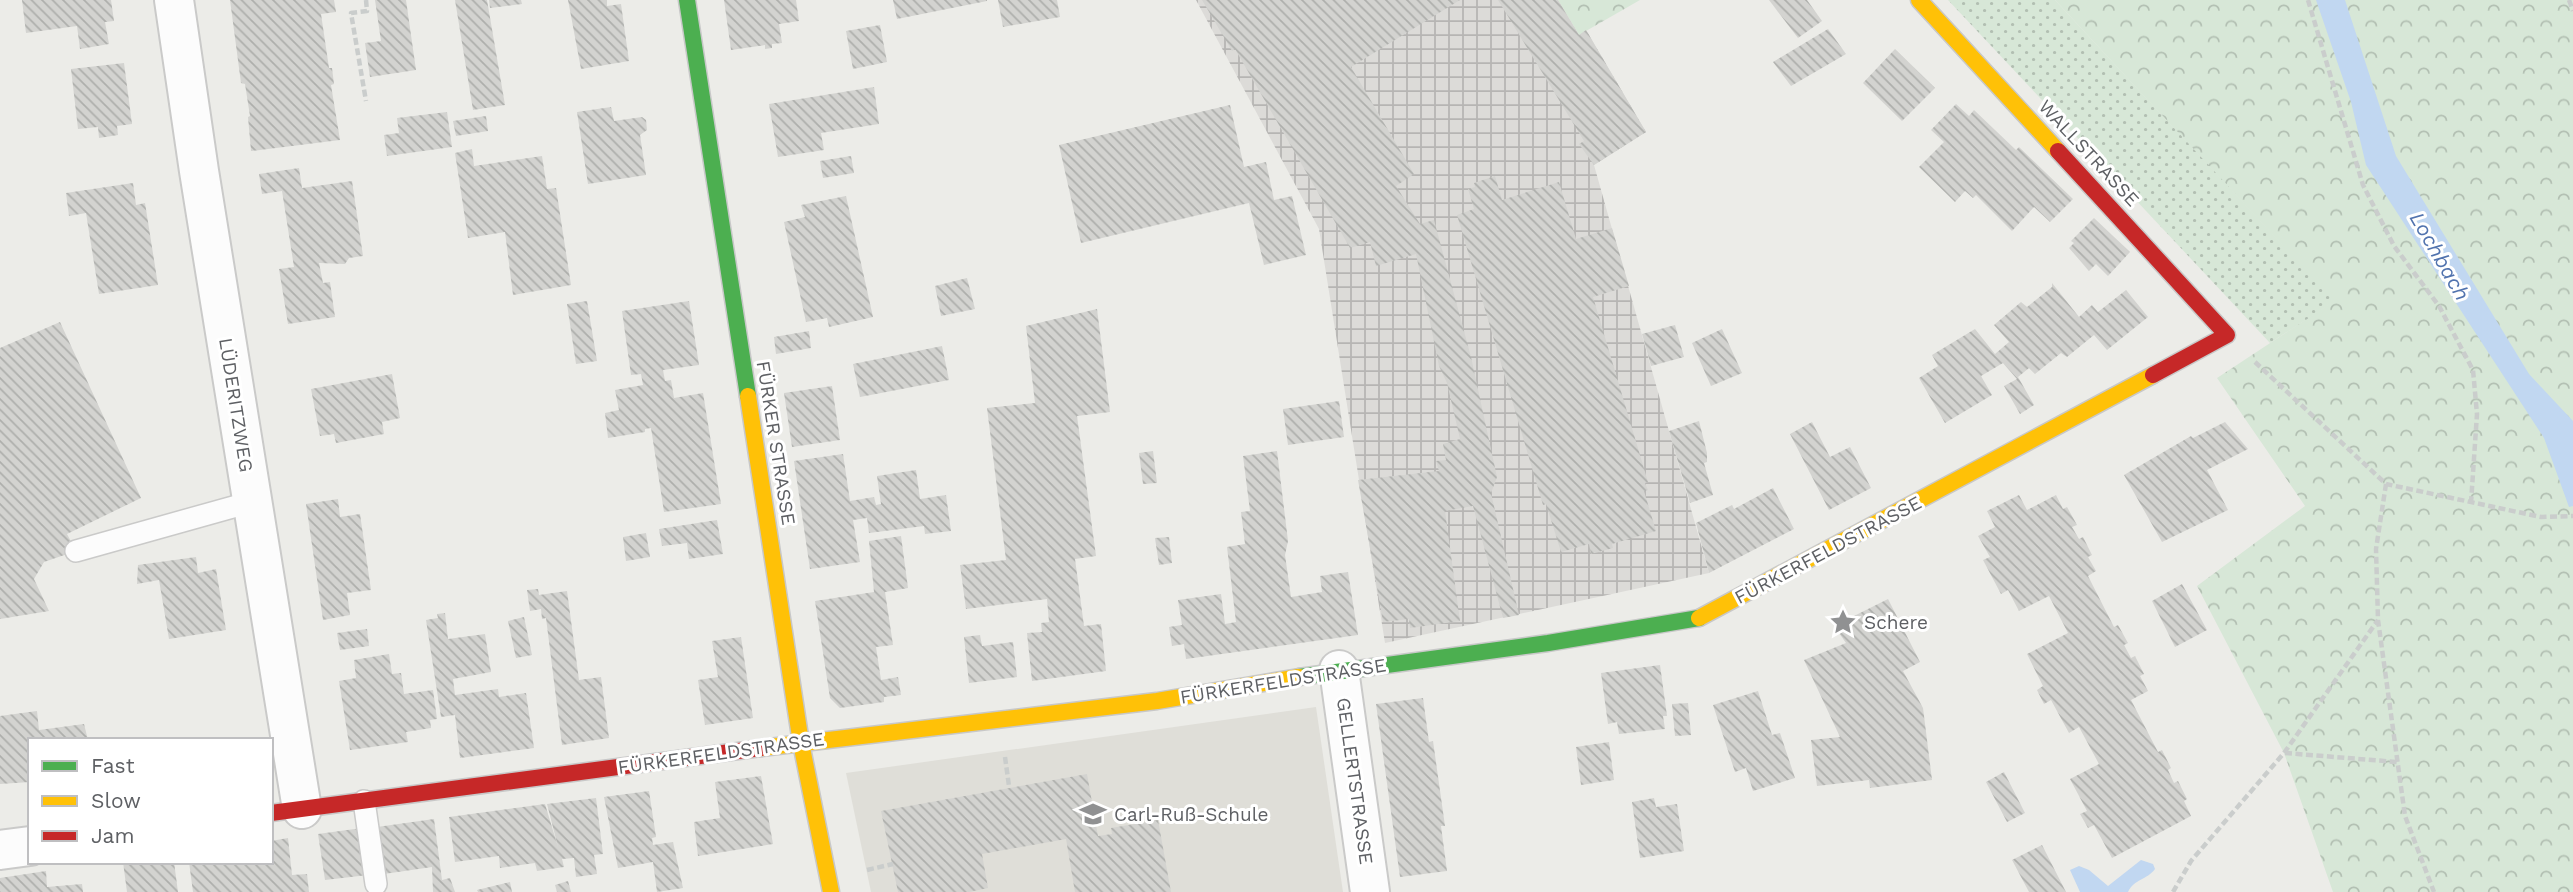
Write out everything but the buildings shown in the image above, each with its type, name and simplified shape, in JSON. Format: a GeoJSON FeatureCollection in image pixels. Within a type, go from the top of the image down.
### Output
{"type":"FeatureCollection","features":[{"type":"Feature","properties":{"kind":"street","name":"LÜDERITZWEG"},"geometry":{"type":"LineString","coordinates":[[174,0],[251,502],[286,811]]}},
{"type":"Feature","properties":{"kind":"street","name":"FÜRKER STRASSE"},"geometry":{"type":"LineString","coordinates":[[687,0],[801,743],[831,892]]}},
{"type":"Feature","properties":{"kind":"street","name":"WALLSTRASSE"},"geometry":{"type":"LineString","coordinates":[[1919,0],[2227,335]]}},
{"type":"Feature","properties":{"kind":"street","name":"FÜRKERFELDSTRASSE"},"geometry":{"type":"LineString","coordinates":[[286,811],[801,743],[1157,701],[1339,670],[1548,643],[1703,617],[2227,335]]}},
{"type":"Feature","properties":{"kind":"street","name":"GELLERTSTRASSE"},"geometry":{"type":"LineString","coordinates":[[1339,670],[1370,892]]}},
{"type":"Feature","properties":{"kind":"street"},"geometry":{"type":"LineString","coordinates":[[0,850],[28,846]]}},
{"type":"Feature","properties":{"kind":"lane"},"geometry":{"type":"LineString","coordinates":[[76,551],[251,502]]}},
{"type":"Feature","properties":{"kind":"lane"},"geometry":{"type":"LineString","coordinates":[[364,801],[376,884]]}},
{"type":"Feature","properties":{"kind":"path"},"geometry":{"type":"LineString","coordinates":[[366,0],[367,11],[351,13],[366,101]]}},
{"type":"Feature","properties":{"kind":"path"},"geometry":{"type":"LineString","coordinates":[[2308,0],[2363,185],[2394,246],[2439,306],[2473,370],[2477,414],[2471,503]]}},
{"type":"Feature","properties":{"kind":"path"},"geometry":{"type":"LineString","coordinates":[[2569,0],[2573,11]]}},
{"type":"Feature","properties":{"kind":"path"},"geometry":{"type":"LineString","coordinates":[[2227,335],[2386,484],[2541,517],[2572,516]]}},
{"type":"Feature","properties":{"kind":"path"},"geometry":{"type":"LineString","coordinates":[[2386,484],[2376,549],[2378,620],[2405,816],[2434,892]]}},
{"type":"Feature","properties":{"kind":"path"},"geometry":{"type":"LineString","coordinates":[[2173,892],[2191,861],[2284,753],[2378,620]]}},
{"type":"Feature","properties":{"kind":"path"},"geometry":{"type":"LineString","coordinates":[[2284,753],[2397,762]]}},
{"type":"Feature","properties":{"kind":"shaded area"},"geometry":{"type":"Polygon","coordinates":[[[1196,0],[1558,0],[1579,35],[1586,30],[1646,132],[1594,165],[1709,573],[1385,643],[1319,229],[1196,0]]]}},
{"type":"Feature","properties":{"kind":"shaded area","name":"Carl-Ruß-Schule"},"geometry":{"type":"Polygon","coordinates":[[[1316,707],[1343,892],[871,892],[846,773],[1316,707]]]}},
{"type":"Feature","properties":{"kind":"green space"},"geometry":{"type":"Polygon","coordinates":[[[1558,0],[1640,0],[1579,35],[1558,0]]]}},
{"type":"Feature","properties":{"kind":"green space"},"geometry":{"type":"Polygon","coordinates":[[[1948,0],[2055,0],[2335,301],[2270,343],[1948,0]]]}},
{"type":"Feature","properties":{"kind":"green space"},"geometry":{"type":"Polygon","coordinates":[[[2055,0],[2573,0],[2573,892],[2333,892],[2284,753],[2197,586],[2305,506],[2217,378],[2334,301],[2055,0]]]}},
{"type":"Feature","properties":{"kind":"water","name":"Lochbach"},"geometry":{"type":"Polygon","coordinates":[[[2316,0],[2345,0],[2396,156],[2529,374],[2573,421],[2573,506],[2569,507],[2544,438],[2366,165],[2351,102],[2316,0]]]}},
{"type":"Feature","properties":{"kind":"water"},"geometry":{"type":"Polygon","coordinates":[[[2141,860],[2153,864],[2155,869],[2134,884],[2128,892],[2080,892],[2070,870],[2079,866],[2089,870],[2108,886],[2141,860]]]}},
{"type":"Feature","properties":{"kind":"traffic: fast"},"geometry":{"type":"LineString","coordinates":[[687,0],[748,396]]}},
{"type":"Feature","properties":{"kind":"traffic: fast"},"geometry":{"type":"LineString","coordinates":[[1299,677],[1548,643],[1699,618]]}},
{"type":"Feature","properties":{"kind":"traffic: slow"},"geometry":{"type":"LineString","coordinates":[[1919,0],[2058,151]]}},
{"type":"Feature","properties":{"kind":"traffic: slow"},"geometry":{"type":"LineString","coordinates":[[1699,618],[2153,375]]}},
{"type":"Feature","properties":{"kind":"traffic: slow"},"geometry":{"type":"LineString","coordinates":[[748,396],[801,743],[831,892]]}},
{"type":"Feature","properties":{"kind":"traffic: slow"},"geometry":{"type":"LineString","coordinates":[[761,748],[1157,701],[1299,677]]}},
{"type":"Feature","properties":{"kind":"traffic: jam"},"geometry":{"type":"LineString","coordinates":[[2058,151],[2227,335],[2153,375]]}},
{"type":"Feature","properties":{"kind":"traffic: jam"},"geometry":{"type":"LineString","coordinates":[[273,813],[761,748]]}},
{"type":"Feature","properties":{"kind":"place","name":"Schere"},"geometry":{"type":"Point","coordinates":[1843,622]}},
{"type":"Feature","properties":{"kind":"place","name":"Carl-Ruß-Schule"},"geometry":{"type":"Point","coordinates":[1093,814]}}]}
